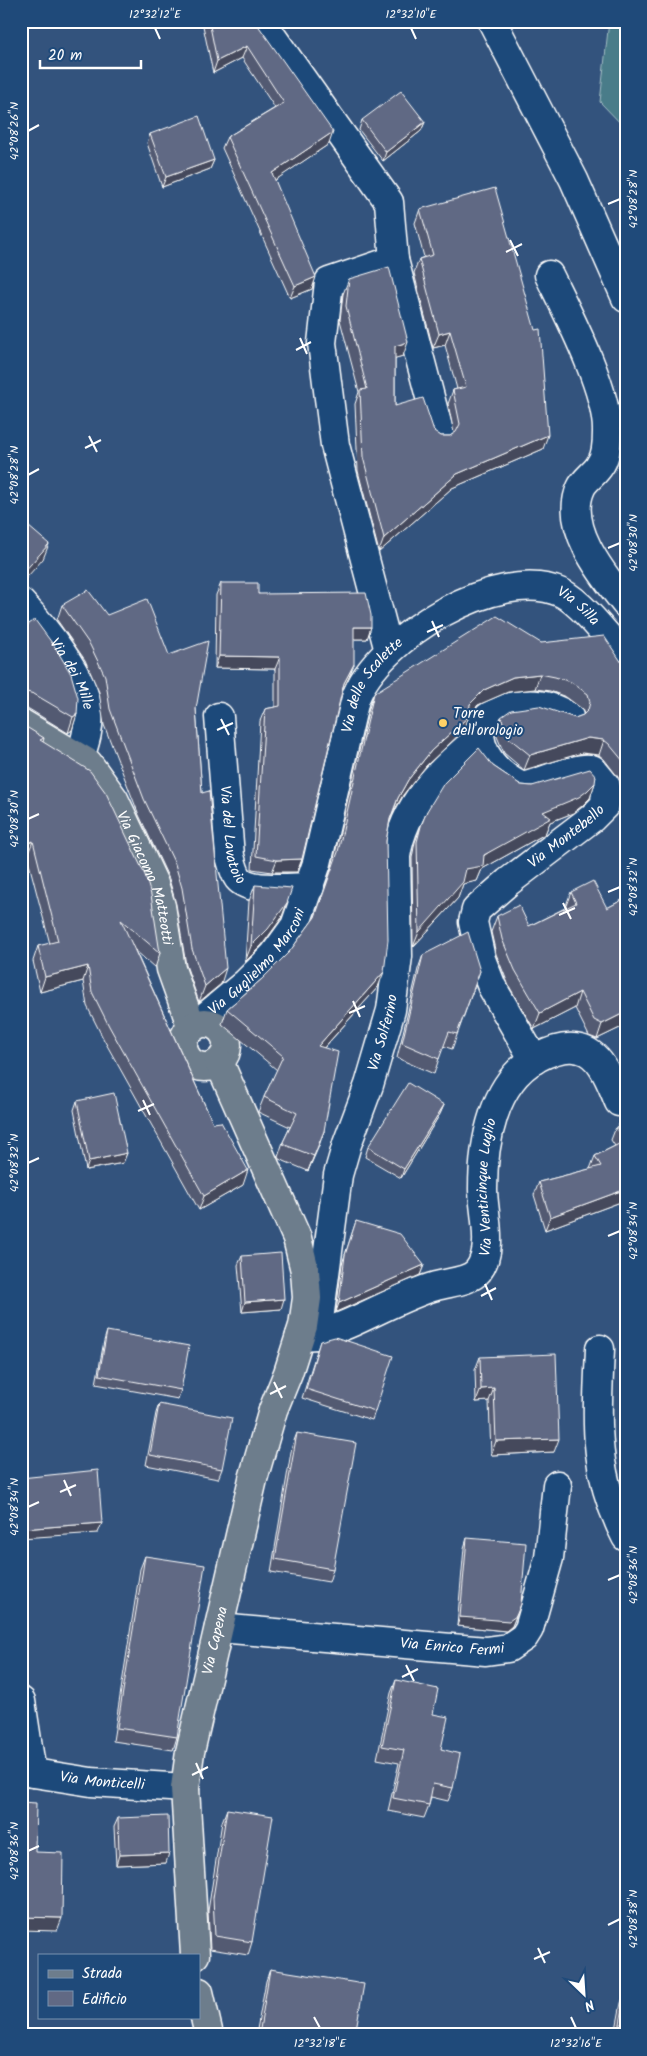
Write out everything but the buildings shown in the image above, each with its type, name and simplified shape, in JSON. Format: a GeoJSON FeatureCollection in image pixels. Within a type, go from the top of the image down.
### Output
{"type":"FeatureCollection","features":[{"type":"Feature","properties":{"kind":"main road","name":"Via Giacomo Matteotti"},"geometry":{"type":"LineString","coordinates":[[21,723],[80,757],[97,773],[111,795],[148,868],[161,906],[171,969],[188,1018]]}},
{"type":"Feature","properties":{"kind":"main road","name":"Via Capena"},"geometry":{"type":"LineString","coordinates":[[188,1018],[183,1046],[188,1059],[199,1067],[213,1066],[219,1062],[296,1238],[307,1290],[308,1335],[266,1431],[220,1628],[195,1724],[185,1788],[195,1954]]}},
{"type":"Feature","properties":{"kind":"main road"},"geometry":{"type":"LineString","coordinates":[[200,1996],[209,2035]]}},
{"type":"Feature","properties":{"kind":"street"},"geometry":{"type":"LineString","coordinates":[[261,21],[388,202],[394,260],[440,435]]}},
{"type":"Feature","properties":{"kind":"street"},"geometry":{"type":"LineString","coordinates":[[492,21],[574,180],[626,298]]}},
{"type":"Feature","properties":{"kind":"street"},"geometry":{"type":"LineString","coordinates":[[388,651],[335,445],[322,343],[329,282],[394,260]]}},
{"type":"Feature","properties":{"kind":"street"},"geometry":{"type":"LineString","coordinates":[[549,276],[575,329],[600,396],[613,461],[581,488],[577,503],[578,520],[599,570],[626,604]]}},
{"type":"Feature","properties":{"kind":"street","name":"Via delle Scalette"},"geometry":{"type":"LineString","coordinates":[[310,887],[355,699],[366,676],[388,651],[421,626],[477,598],[512,588],[545,588]]}},
{"type":"Feature","properties":{"kind":"street","name":"Via Silla"},"geometry":{"type":"LineString","coordinates":[[545,588],[570,598],[626,658]]}},
{"type":"Feature","properties":{"kind":"street","name":"Via dei Mille"},"geometry":{"type":"LineString","coordinates":[[21,603],[53,640],[86,701],[88,721],[80,757]]}},
{"type":"Feature","properties":{"kind":"street"},"geometry":{"type":"LineString","coordinates":[[479,738],[479,725],[486,719],[508,708],[532,703],[549,706],[569,716]]}},
{"type":"Feature","properties":{"kind":"street","name":"Via del Lavatoio"},"geometry":{"type":"LineString","coordinates":[[219,717],[230,856],[236,874],[245,883],[258,887],[310,887]]}},
{"type":"Feature","properties":{"kind":"street","name":"Via Solferino"},"geometry":{"type":"LineString","coordinates":[[308,1335],[338,1174],[369,1085],[391,1010],[398,956],[396,856],[398,840],[414,804],[428,784],[479,738]]}},
{"type":"Feature","properties":{"kind":"street","name":"Via Montebello"},"geometry":{"type":"LineString","coordinates":[[479,738],[490,761],[501,775],[522,787],[584,768],[592,769],[606,786],[605,805],[592,818],[508,882],[476,910],[472,922],[481,959],[492,987],[534,1060]]}},
{"type":"Feature","properties":{"kind":"street","name":"Via Guglielmo Marconi"},"geometry":{"type":"LineString","coordinates":[[188,1018],[246,983],[274,955],[294,926],[310,887]]}},
{"type":"Feature","properties":{"kind":"street","name":"Via Venticinque Luglio"},"geometry":{"type":"LineString","coordinates":[[308,1335],[342,1327],[408,1295],[461,1280],[477,1272],[486,1245],[483,1189],[486,1154],[493,1120],[497,1106],[510,1082],[525,1066],[534,1060],[568,1048],[588,1052],[606,1072],[619,1102]]}},
{"type":"Feature","properties":{"kind":"street"},"geometry":{"type":"LineString","coordinates":[[600,1349],[597,1432],[600,1462],[612,1509],[626,1537]]}},
{"type":"Feature","properties":{"kind":"street","name":"Via Enrico Fermi"},"geometry":{"type":"LineString","coordinates":[[220,1628],[486,1651],[508,1648],[524,1638],[533,1618],[552,1541],[557,1485]]}},
{"type":"Feature","properties":{"kind":"street"},"geometry":{"type":"LineString","coordinates":[[21,1701],[27,1772]]}},
{"type":"Feature","properties":{"kind":"street","name":"Via Monticelli"},"geometry":{"type":"LineString","coordinates":[[27,1772],[91,1782],[185,1788]]}},
{"type":"Feature","properties":{"kind":"green space"},"geometry":{"type":"Polygon","coordinates":[[[609,21],[626,21],[626,129],[600,102],[609,21]]]}},
{"type":"Feature","properties":{"kind":"place","name":"Torre dell'orologio"},"geometry":{"type":"Point","coordinates":[443,723]}}]}
